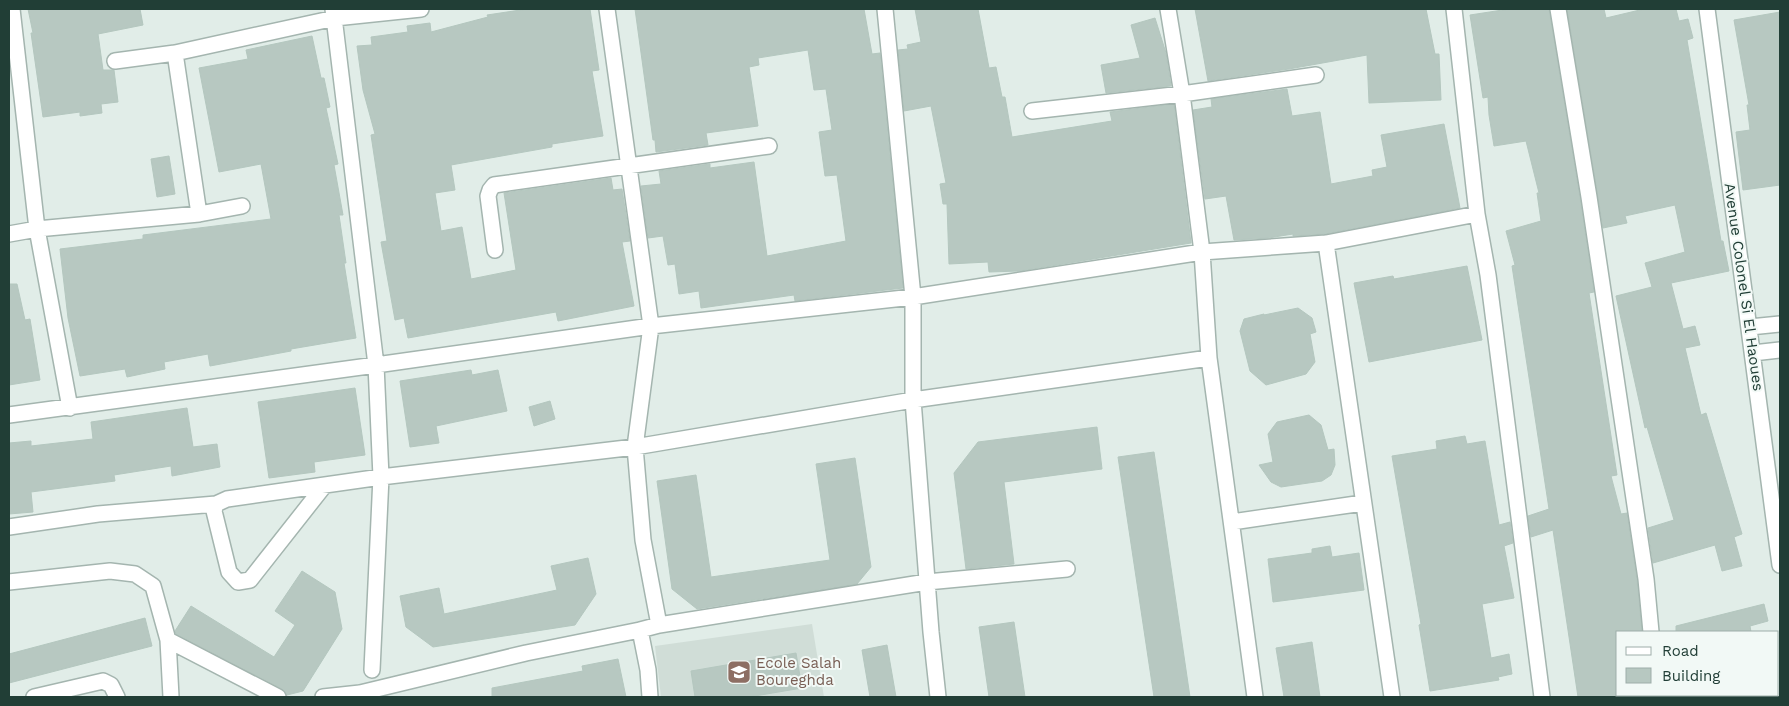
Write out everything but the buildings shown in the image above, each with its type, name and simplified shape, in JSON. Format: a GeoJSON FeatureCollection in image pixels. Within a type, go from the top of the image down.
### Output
{"type":"FeatureCollection","features":[{"type":"Feature","properties":{"kind":"street"},"geometry":{"type":"LineString","coordinates":[[12,9],[14,72],[36,228],[70,408]]}},
{"type":"Feature","properties":{"kind":"street"},"geometry":{"type":"LineString","coordinates":[[115,61],[175,53],[334,14],[421,9]]}},
{"type":"Feature","properties":{"kind":"street"},"geometry":{"type":"LineString","coordinates":[[607,9],[651,326],[635,447],[643,540],[659,625]]}},
{"type":"Feature","properties":{"kind":"street"},"geometry":{"type":"LineString","coordinates":[[885,9],[913,297],[913,400],[938,697]]}},
{"type":"Feature","properties":{"kind":"street"},"geometry":{"type":"LineString","coordinates":[[1168,9],[1182,94],[1202,252],[1209,358],[1255,697]]}},
{"type":"Feature","properties":{"kind":"street"},"geometry":{"type":"LineString","coordinates":[[1454,9],[1477,214],[1488,275],[1542,697]]}},
{"type":"Feature","properties":{"kind":"street"},"geometry":{"type":"LineString","coordinates":[[1558,9],[1589,197],[1646,579],[1651,631]]}},
{"type":"Feature","properties":{"kind":"street","name":"Avenue Colonel Si El Haoues"},"geometry":{"type":"LineString","coordinates":[[1707,9],[1753,353],[1774,469],[1780,566]]}},
{"type":"Feature","properties":{"kind":"street"},"geometry":{"type":"LineString","coordinates":[[334,14],[376,366],[381,476],[372,670],[360,695]]}},
{"type":"Feature","properties":{"kind":"street"},"geometry":{"type":"LineString","coordinates":[[175,53],[199,214]]}},
{"type":"Feature","properties":{"kind":"street"},"geometry":{"type":"LineString","coordinates":[[1032,111],[1182,94],[1316,75]]}},
{"type":"Feature","properties":{"kind":"street"},"geometry":{"type":"LineString","coordinates":[[495,250],[488,196],[494,186],[769,146]]}},
{"type":"Feature","properties":{"kind":"street"},"geometry":{"type":"LineString","coordinates":[[9,234],[36,228],[199,214],[242,206]]}},
{"type":"Feature","properties":{"kind":"street"},"geometry":{"type":"LineString","coordinates":[[9,414],[70,408],[651,326],[913,297],[1202,252],[1326,242],[1477,214]]}},
{"type":"Feature","properties":{"kind":"street"},"geometry":{"type":"LineString","coordinates":[[1326,242],[1392,697]]}},
{"type":"Feature","properties":{"kind":"street"},"geometry":{"type":"LineString","coordinates":[[1750,327],[1780,324]]}},
{"type":"Feature","properties":{"kind":"street"},"geometry":{"type":"LineString","coordinates":[[1753,353],[1780,350]]}},
{"type":"Feature","properties":{"kind":"street"},"geometry":{"type":"LineString","coordinates":[[9,527],[98,514],[216,504],[227,499],[381,476],[635,447],[913,400],[1209,358]]}},
{"type":"Feature","properties":{"kind":"street"},"geometry":{"type":"LineString","coordinates":[[216,504],[214,511],[229,572],[238,582],[250,580],[324,486]]}},
{"type":"Feature","properties":{"kind":"street"},"geometry":{"type":"LineString","coordinates":[[1232,522],[1363,504]]}},
{"type":"Feature","properties":{"kind":"street"},"geometry":{"type":"LineString","coordinates":[[323,697],[384,693],[526,653],[659,625],[927,582],[1066,569]]}},
{"type":"Feature","properties":{"kind":"street"},"geometry":{"type":"LineString","coordinates":[[9,582],[110,571],[135,574],[153,586],[168,640],[171,697]]}},
{"type":"Feature","properties":{"kind":"street"},"geometry":{"type":"LineString","coordinates":[[640,630],[648,670],[650,697]]}},
{"type":"Feature","properties":{"kind":"street"},"geometry":{"type":"LineString","coordinates":[[168,640],[278,697]]}},
{"type":"Feature","properties":{"kind":"street"},"geometry":{"type":"LineString","coordinates":[[372,670],[384,693]]}},
{"type":"Feature","properties":{"kind":"street"},"geometry":{"type":"LineString","coordinates":[[34,697],[103,681],[110,684],[117,697]]}},
{"type":"Feature","properties":{"kind":"shaded area","name":"Ecole Salah Boureghda"},"geometry":{"type":"Polygon","coordinates":[[[812,624],[824,697],[661,697],[655,646],[812,624]]]}},
{"type":"Feature","properties":{"kind":"place","name":"Ecole Salah Boureghda"},"geometry":{"type":"Point","coordinates":[739,672]}}]}
